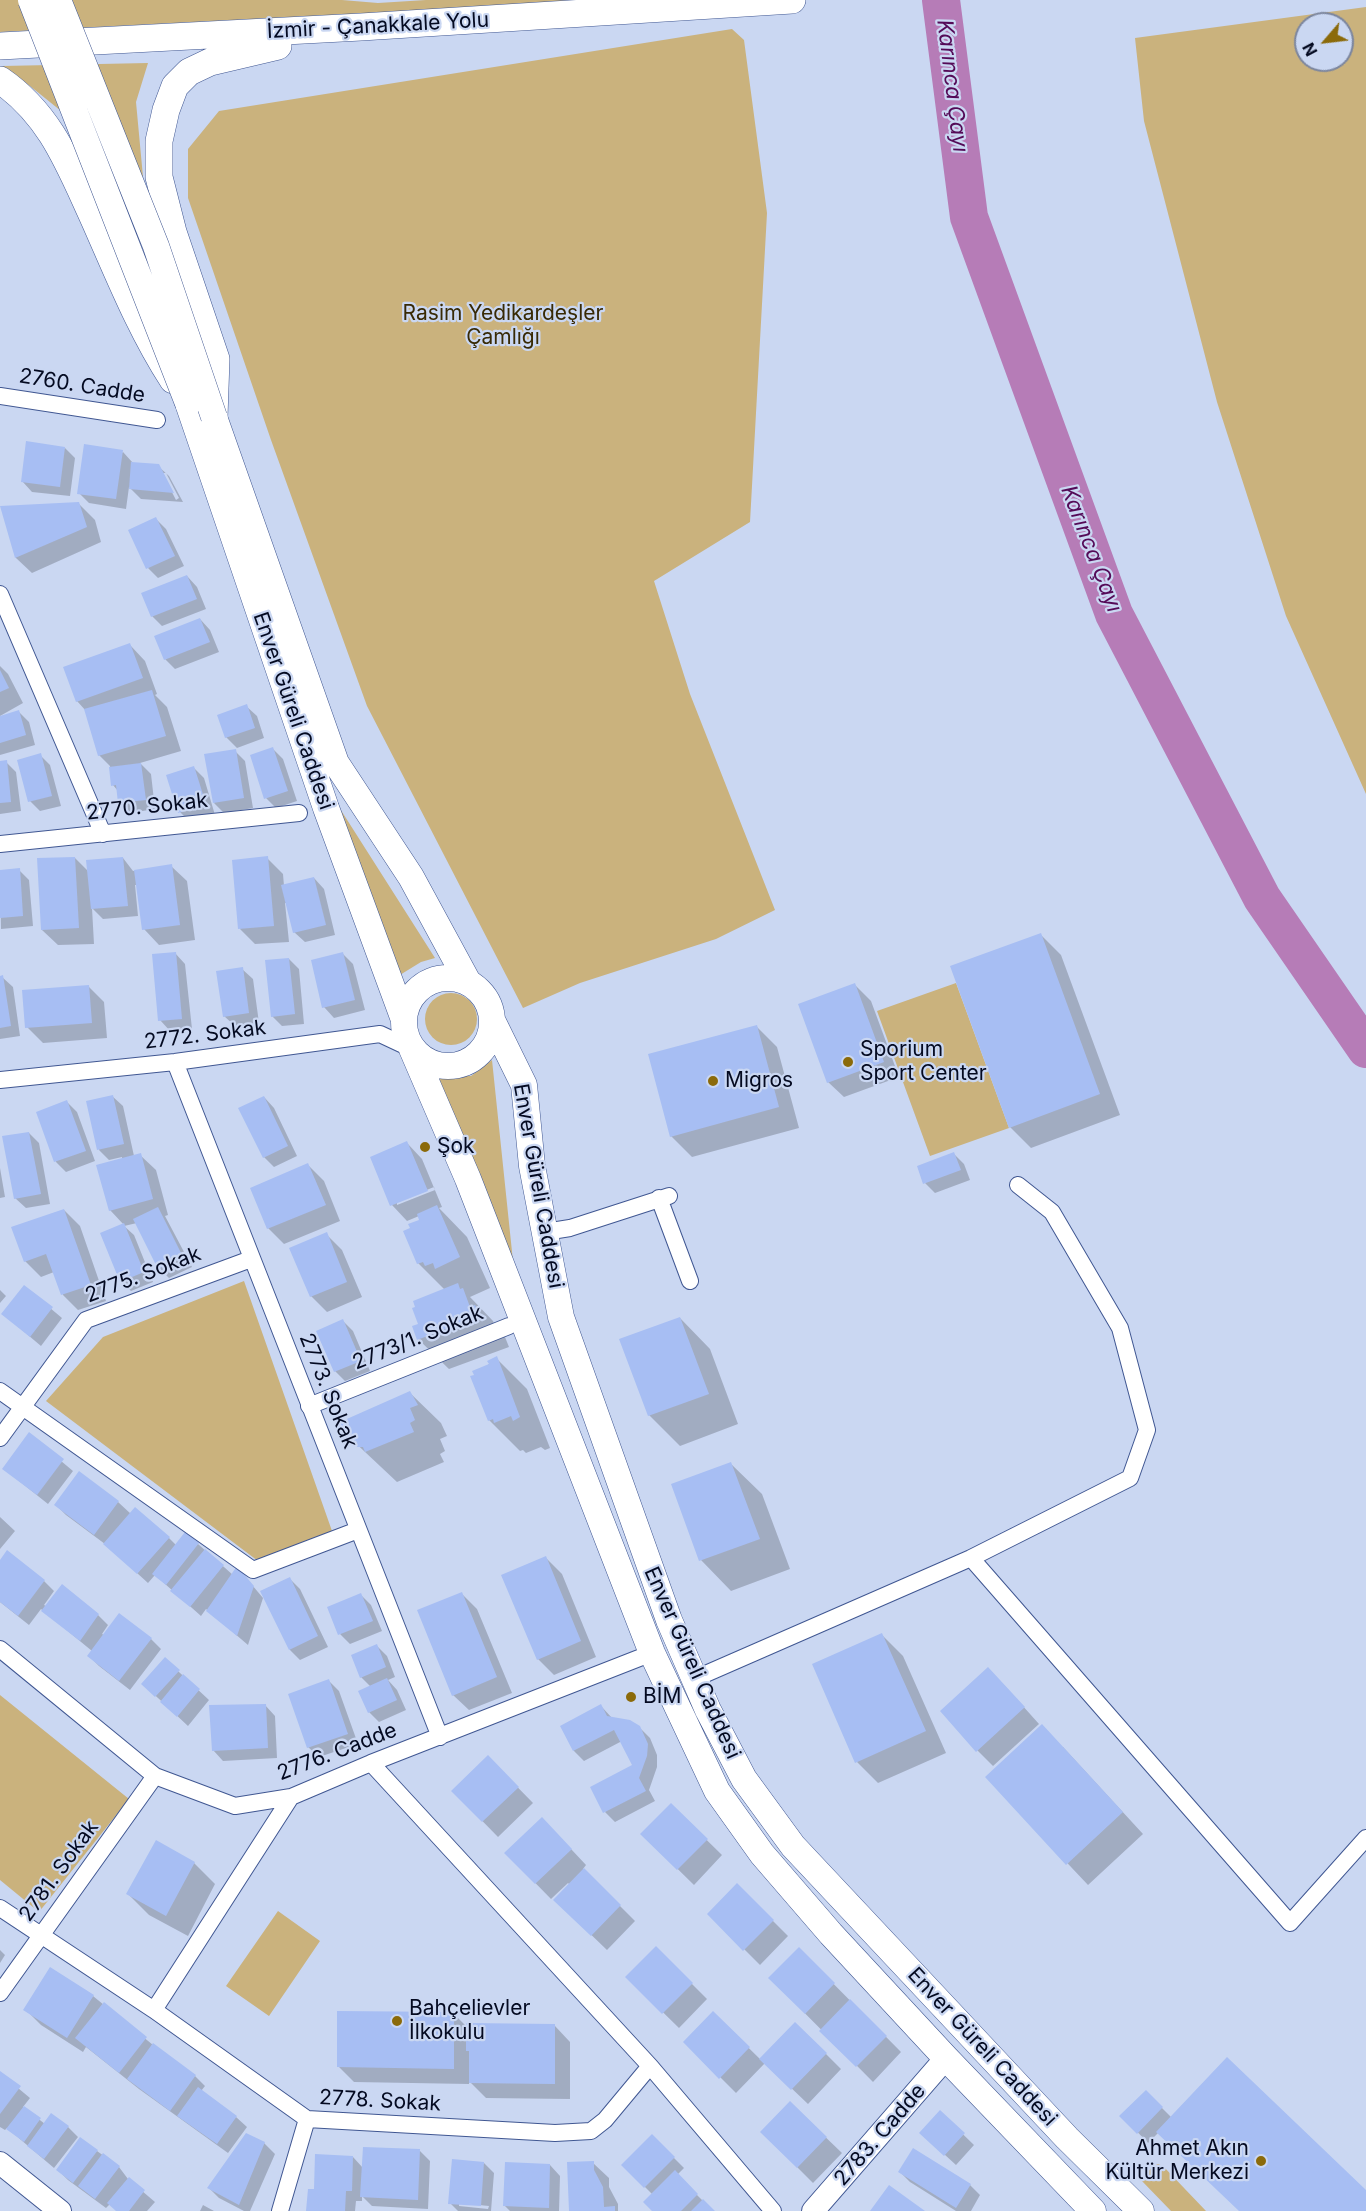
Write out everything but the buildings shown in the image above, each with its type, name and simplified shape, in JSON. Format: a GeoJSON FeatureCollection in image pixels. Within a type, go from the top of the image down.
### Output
{"type":"FeatureCollection","features":[{"type":"Feature","properties":{"kind":"highway","name":"İzmir - Çanakkale Yolu"},"geometry":{"type":"LineString","coordinates":[[0,46],[361,27],[787,0]]}},
{"type":"Feature","properties":{"kind":"highway"},"geometry":{"type":"LineString","coordinates":[[214,417],[216,359],[173,232],[159,177],[159,141],[175,86],[189,72],[210,62],[361,27]]}},
{"type":"Feature","properties":{"kind":"highway"},"geometry":{"type":"LineString","coordinates":[[0,80],[40,117],[62,148],[151,346],[188,403]]}},
{"type":"Feature","properties":{"kind":"main road","name":"Enver Güreli Caddesi"},"geometry":{"type":"LineString","coordinates":[[31,0],[188,403],[326,808],[403,1017]]}},
{"type":"Feature","properties":{"kind":"main road","name":"Enver Güreli Caddesi"},"geometry":{"type":"LineString","coordinates":[[58,0],[156,246],[336,763],[411,876],[468,982]]}},
{"type":"Feature","properties":{"kind":"main road"},"geometry":{"type":"LineString","coordinates":[[440,977],[454,977],[468,982],[485,998],[492,1020],[491,1034],[485,1047],[463,1064],[435,1065],[422,1059],[406,1039],[403,1017],[407,1003],[415,991],[426,982],[440,977]]}},
{"type":"Feature","properties":{"kind":"main road","name":"Enver Güreli Caddesi"},"geometry":{"type":"LineString","coordinates":[[492,1020],[524,1085],[532,1166],[561,1317],[665,1609],[694,1678],[744,1779],[793,1846],[1067,2138],[1141,2211]]}},
{"type":"Feature","properties":{"kind":"main road","name":"Enver Güreli Caddesi"},"geometry":{"type":"LineString","coordinates":[[412,1049],[468,1179],[652,1653],[717,1791],[762,1854],[831,1934],[946,2058],[1094,2211]]}},
{"type":"Feature","properties":{"kind":"main road","name":"2783. Cadde"},"geometry":{"type":"LineString","coordinates":[[813,2211],[946,2058]]}},
{"type":"Feature","properties":{"kind":"main road"},"geometry":{"type":"LineString","coordinates":[[0,2163],[60,2211]]}},
{"type":"Feature","properties":{"kind":"street","name":"2760. Cadde"},"geometry":{"type":"LineString","coordinates":[[0,396],[157,420]]}},
{"type":"Feature","properties":{"kind":"street"},"geometry":{"type":"LineString","coordinates":[[0,594],[103,834]]}},
{"type":"Feature","properties":{"kind":"street","name":"2770. Sokak"},"geometry":{"type":"LineString","coordinates":[[0,844],[298,813]]}},
{"type":"Feature","properties":{"kind":"street"},"geometry":{"type":"LineString","coordinates":[[403,1017],[380,1034],[412,1049]]}},
{"type":"Feature","properties":{"kind":"street","name":"2772. Sokak"},"geometry":{"type":"LineString","coordinates":[[0,1080],[175,1062],[380,1034]]}},
{"type":"Feature","properties":{"kind":"street","name":"2773. Sokak"},"geometry":{"type":"LineString","coordinates":[[175,1062],[440,1737]]}},
{"type":"Feature","properties":{"kind":"street"},"geometry":{"type":"LineString","coordinates":[[694,1678],[971,1558],[1130,1478],[1147,1431],[1120,1328],[1052,1212],[1018,1185]]}},
{"type":"Feature","properties":{"kind":"street"},"geometry":{"type":"LineString","coordinates":[[544,1232],[570,1228],[664,1197],[690,1281]]}},
{"type":"Feature","properties":{"kind":"street","name":"2775. Sokak"},"geometry":{"type":"LineString","coordinates":[[0,1438],[86,1320],[251,1259]]}},
{"type":"Feature","properties":{"kind":"street","name":"2773/1. Sokak"},"geometry":{"type":"LineString","coordinates":[[309,1406],[509,1326]]}},
{"type":"Feature","properties":{"kind":"street"},"geometry":{"type":"LineString","coordinates":[[0,1391],[253,1570],[358,1530]]}},
{"type":"Feature","properties":{"kind":"street"},"geometry":{"type":"LineString","coordinates":[[971,1558],[1290,1923],[1366,1838]]}},
{"type":"Feature","properties":{"kind":"street","name":"2776. Cadde"},"geometry":{"type":"LineString","coordinates":[[0,1649],[155,1776],[235,1806],[291,1797],[371,1763],[652,1653]]}},
{"type":"Feature","properties":{"kind":"street"},"geometry":{"type":"LineString","coordinates":[[371,1763],[650,2067],[773,2211]]}},
{"type":"Feature","properties":{"kind":"street","name":"2781. Sokak"},"geometry":{"type":"LineString","coordinates":[[0,1993],[155,1776]]}},
{"type":"Feature","properties":{"kind":"street"},"geometry":{"type":"LineString","coordinates":[[154,2010],[291,1797]]}},
{"type":"Feature","properties":{"kind":"street","name":"2778. Sokak"},"geometry":{"type":"LineString","coordinates":[[0,1908],[154,2010],[307,2120],[555,2133],[591,2131],[605,2120],[650,2067]]}},
{"type":"Feature","properties":{"kind":"street"},"geometry":{"type":"LineString","coordinates":[[280,2211],[307,2120]]}},
{"type":"Feature","properties":{"kind":"green space"},"geometry":{"type":"Polygon","coordinates":[[[0,0],[342,0],[378,3],[426,0],[622,0],[0,32],[0,0]]]}},
{"type":"Feature","properties":{"kind":"green space"},"geometry":{"type":"Polygon","coordinates":[[[1366,7],[1366,794],[1286,616],[1217,402],[1144,121],[1135,38],[1294,17],[1294,72],[1354,72],[1354,12],[1329,12],[1366,7]]]}},
{"type":"Feature","properties":{"kind":"green space","name":"Rasim Yedikardeşler Çamlığı"},"geometry":{"type":"Polygon","coordinates":[[[732,29],[744,40],[767,213],[750,522],[654,581],[690,694],[775,910],[716,939],[580,983],[523,1008],[367,706],[271,440],[188,198],[188,149],[219,111],[732,29]]]}},
{"type":"Feature","properties":{"kind":"green space"},"geometry":{"type":"Polygon","coordinates":[[[148,63],[136,102],[143,177],[2,66],[148,63]]]}},
{"type":"Feature","properties":{"kind":"green space"},"geometry":{"type":"Polygon","coordinates":[[[323,782],[435,958],[421,962],[395,978],[323,782]]]}},
{"type":"Feature","properties":{"kind":"green space"},"geometry":{"type":"Polygon","coordinates":[[[956,983],[1009,1128],[930,1156],[877,1011],[956,983]]]}},
{"type":"Feature","properties":{"kind":"green space"},"geometry":{"type":"Polygon","coordinates":[[[446,993],[456,993],[470,1000],[477,1019],[470,1038],[456,1045],[446,1045],[436,1041],[429,1034],[425,1024],[425,1014],[429,1004],[436,997],[446,993]]]}},
{"type":"Feature","properties":{"kind":"green space"},"geometry":{"type":"Polygon","coordinates":[[[492,1060],[516,1290],[437,1076],[471,1076],[492,1060]]]}},
{"type":"Feature","properties":{"kind":"green space"},"geometry":{"type":"Polygon","coordinates":[[[244,1281],[332,1531],[258,1561],[46,1401],[103,1337],[244,1281]]]}},
{"type":"Feature","properties":{"kind":"green space"},"geometry":{"type":"Polygon","coordinates":[[[0,1695],[129,1799],[39,1912],[0,1880],[0,1695]]]}},
{"type":"Feature","properties":{"kind":"green space"},"geometry":{"type":"Polygon","coordinates":[[[278,1911],[320,1941],[269,2016],[226,1986],[278,1911]]]}},
{"type":"Feature","properties":{"kind":"green space"},"geometry":{"type":"Polygon","coordinates":[[[1158,2164],[1163,2166],[1206,2211],[1171,2211],[1141,2180],[1152,2167],[1158,2164]]]}},
{"type":"Feature","properties":{"kind":"waterway","name":"Karınca Çayı"},"geometry":{"type":"LineString","coordinates":[[941,0],[969,217],[1114,614],[1262,898],[1366,1049]]}},
{"type":"Feature","properties":{"kind":"place","name":"Sporium Sport Center"},"geometry":{"type":"Point","coordinates":[848,1062]}},
{"type":"Feature","properties":{"kind":"place","name":"Migros"},"geometry":{"type":"Point","coordinates":[713,1081]}},
{"type":"Feature","properties":{"kind":"place","name":"Şok"},"geometry":{"type":"Point","coordinates":[425,1147]}},
{"type":"Feature","properties":{"kind":"place","name":"BİM"},"geometry":{"type":"Point","coordinates":[631,1697]}},
{"type":"Feature","properties":{"kind":"place","name":"Bahçelievler İlkokulu"},"geometry":{"type":"Point","coordinates":[397,2021]}},
{"type":"Feature","properties":{"kind":"place","name":"Ahmet Akın Kültür Merkezi"},"geometry":{"type":"Point","coordinates":[1261,2161]}}]}
